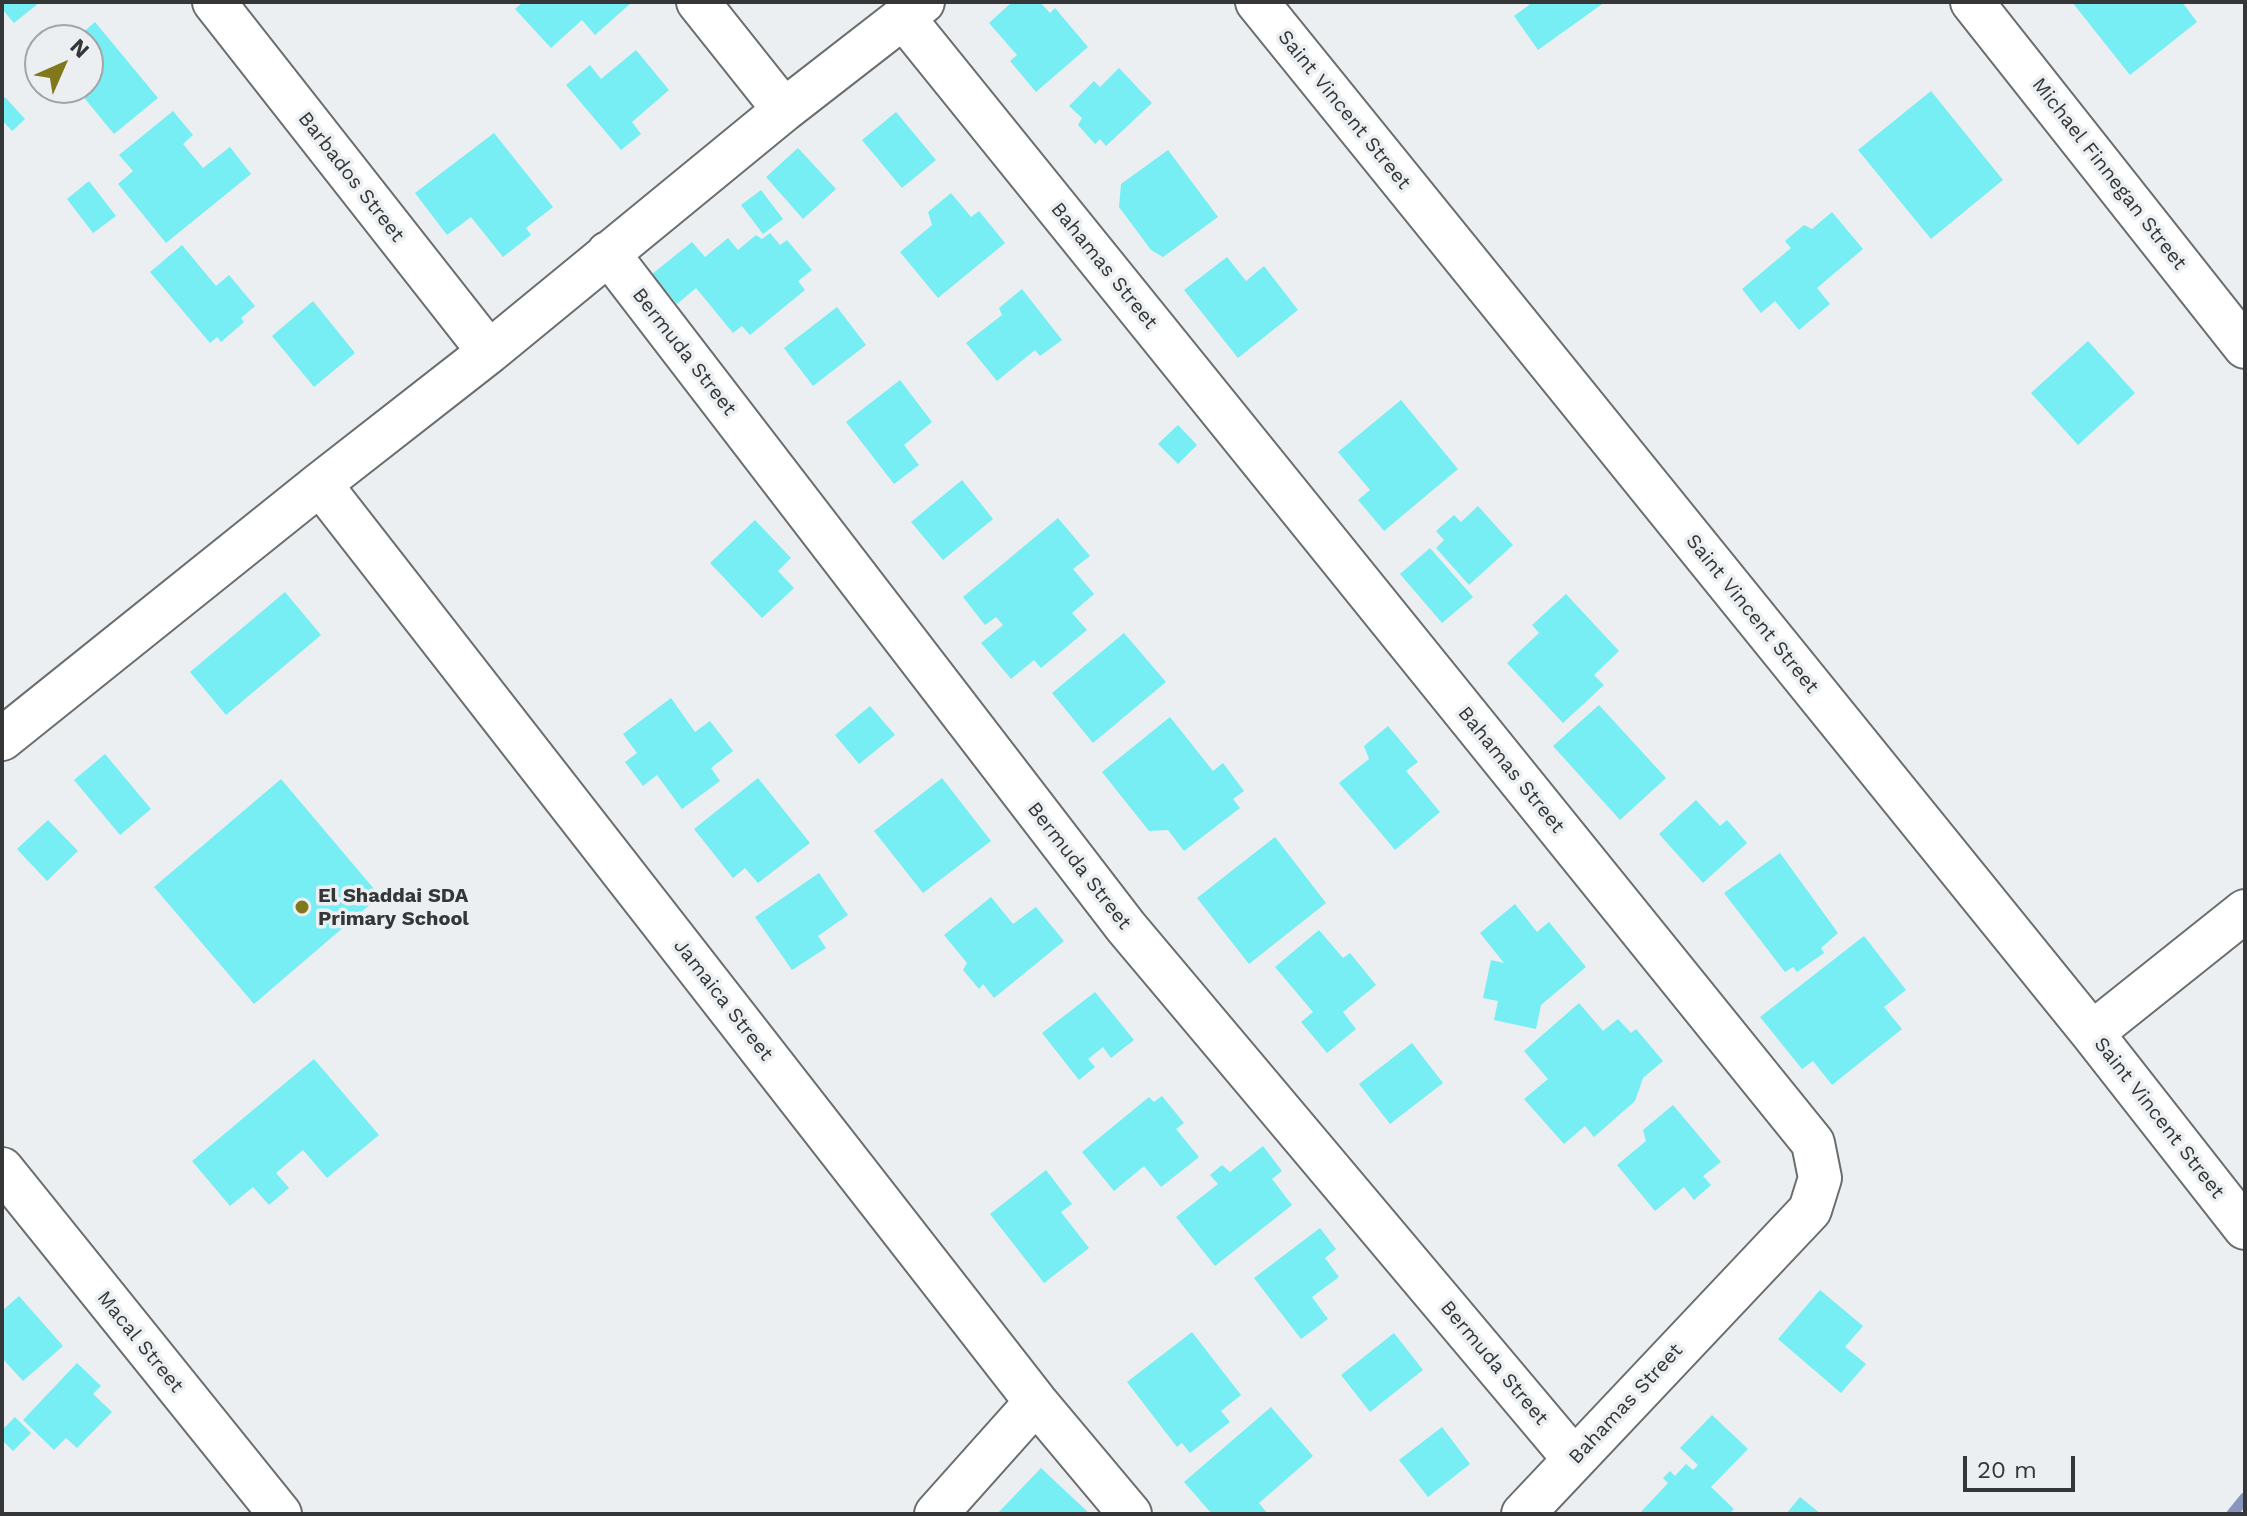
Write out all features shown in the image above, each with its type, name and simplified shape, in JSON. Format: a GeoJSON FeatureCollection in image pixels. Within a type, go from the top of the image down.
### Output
{"type":"FeatureCollection","features":[{"type":"Feature","properties":{"kind":"street","name":"Barbados Street"},"geometry":{"type":"LineString","coordinates":[[214,2],[489,352]]}},
{"type":"Feature","properties":{"kind":"street"},"geometry":{"type":"LineString","coordinates":[[698,2],[784,110]]}},
{"type":"Feature","properties":{"kind":"street","name":"Saint Vincent Street"},"geometry":{"type":"LineString","coordinates":[[1257,2],[2092,1033],[2245,1228]]}},
{"type":"Feature","properties":{"kind":"street","name":"Michael Finnegan Street"},"geometry":{"type":"LineString","coordinates":[[1972,2],[2245,347]]}},
{"type":"Feature","properties":{"kind":"street"},"geometry":{"type":"LineString","coordinates":[[2,739],[489,352],[784,110],[913,10]]}},
{"type":"Feature","properties":{"kind":"street","name":"Bahamas Street"},"geometry":{"type":"LineString","coordinates":[[913,10],[1813,1143],[1820,1178],[1810,1210],[1523,1514]]}},
{"type":"Feature","properties":{"kind":"street","name":"Bermuda Street"},"geometry":{"type":"LineString","coordinates":[[608,253],[1126,927],[1574,1459]]}},
{"type":"Feature","properties":{"kind":"street","name":"Jamaica Street"},"geometry":{"type":"LineString","coordinates":[[320,484],[1036,1402],[1130,1514]]}},
{"type":"Feature","properties":{"kind":"street"},"geometry":{"type":"LineString","coordinates":[[2092,1033],[2245,911]]}},
{"type":"Feature","properties":{"kind":"street","name":"Macal Street"},"geometry":{"type":"LineString","coordinates":[[2,1169],[280,1514]]}},
{"type":"Feature","properties":{"kind":"street"},"geometry":{"type":"LineString","coordinates":[[936,1514],[1036,1402]]}},
{"type":"Feature","properties":{"kind":"building"},"geometry":{"type":"Polygon","coordinates":[[[2,2],[40,2],[14,23],[2,9],[2,2]]]}},
{"type":"Feature","properties":{"kind":"building"},"geometry":{"type":"Polygon","coordinates":[[[523,2],[632,2],[595,35],[582,20],[551,48],[515,9],[523,2]]]}},
{"type":"Feature","properties":{"kind":"building"},"geometry":{"type":"Polygon","coordinates":[[[1012,2],[1040,2],[1050,13],[1055,8],[1088,47],[1036,92],[1010,61],[1017,55],[989,23],[1012,2]]]}},
{"type":"Feature","properties":{"kind":"building"},"geometry":{"type":"Polygon","coordinates":[[[1527,2],[1605,2],[1538,50],[1514,16],[1529,5],[1527,2]]]}},
{"type":"Feature","properties":{"kind":"building"},"geometry":{"type":"Polygon","coordinates":[[[2072,2],[2182,2],[2197,22],[2130,75],[2072,2]]]}},
{"type":"Feature","properties":{"kind":"building"},"geometry":{"type":"Polygon","coordinates":[[[104,33],[158,98],[114,134],[89,104],[104,104],[104,33]]]}},
{"type":"Feature","properties":{"kind":"building"},"geometry":{"type":"Polygon","coordinates":[[[636,50],[669,90],[632,122],[641,134],[621,150],[566,85],[590,65],[601,79],[636,50]]]}},
{"type":"Feature","properties":{"kind":"building"},"geometry":{"type":"Polygon","coordinates":[[[1119,68],[1152,103],[1106,146],[1100,139],[1095,144],[1078,125],[1082,118],[1069,106],[1094,81],[1100,87],[1119,68]]]}},
{"type":"Feature","properties":{"kind":"building"},"geometry":{"type":"Polygon","coordinates":[[[1931,91],[2003,180],[1931,239],[1858,150],[1931,91]]]}},
{"type":"Feature","properties":{"kind":"building"},"geometry":{"type":"Polygon","coordinates":[[[5,97],[25,119],[12,131],[2,120],[2,100],[5,97]]]}},
{"type":"Feature","properties":{"kind":"building"},"geometry":{"type":"Polygon","coordinates":[[[173,111],[193,135],[183,144],[203,168],[230,147],[251,174],[166,243],[118,184],[133,171],[119,155],[173,111]]]}},
{"type":"Feature","properties":{"kind":"building"},"geometry":{"type":"Polygon","coordinates":[[[896,112],[936,160],[902,188],[862,140],[896,112]]]}},
{"type":"Feature","properties":{"kind":"building"},"geometry":{"type":"Polygon","coordinates":[[[494,133],[553,207],[526,228],[531,235],[503,257],[471,217],[447,235],[415,193],[494,133]]]}},
{"type":"Feature","properties":{"kind":"building"},"geometry":{"type":"Polygon","coordinates":[[[798,148],[836,189],[803,219],[766,177],[798,148]]]}},
{"type":"Feature","properties":{"kind":"building"},"geometry":{"type":"Polygon","coordinates":[[[1168,150],[1218,217],[1163,257],[1151,250],[1119,207],[1121,184],[1168,150]]]}},
{"type":"Feature","properties":{"kind":"building"},"geometry":{"type":"Polygon","coordinates":[[[89,181],[116,216],[93,233],[67,199],[89,181]]]}},
{"type":"Feature","properties":{"kind":"building"},"geometry":{"type":"Polygon","coordinates":[[[761,190],[783,219],[763,234],[741,205],[761,190]]]}},
{"type":"Feature","properties":{"kind":"building"},"geometry":{"type":"Polygon","coordinates":[[[951,193],[971,217],[979,211],[1005,243],[938,298],[900,252],[932,225],[928,212],[951,193]]]}},
{"type":"Feature","properties":{"kind":"building"},"geometry":{"type":"Polygon","coordinates":[[[1832,212],[1863,249],[1817,288],[1830,304],[1799,330],[1775,301],[1761,313],[1742,289],[1791,248],[1785,241],[1804,225],[1812,229],[1832,212]]]}},
{"type":"Feature","properties":{"kind":"building"},"geometry":{"type":"Polygon","coordinates":[[[770,233],[780,245],[787,240],[812,270],[798,281],[805,290],[750,335],[742,326],[733,333],[696,288],[677,304],[652,274],[692,242],[705,257],[728,238],[738,250],[756,235],[762,239],[770,233]]]}},
{"type":"Feature","properties":{"kind":"building"},"geometry":{"type":"Polygon","coordinates":[[[182,245],[216,286],[229,275],[255,306],[241,318],[244,322],[221,342],[217,337],[210,343],[150,272],[182,245]]]}},
{"type":"Feature","properties":{"kind":"building"},"geometry":{"type":"Polygon","coordinates":[[[1227,257],[1246,281],[1264,266],[1298,310],[1238,358],[1184,290],[1227,257]]]}},
{"type":"Feature","properties":{"kind":"building"},"geometry":{"type":"Polygon","coordinates":[[[1022,289],[1062,340],[1040,356],[1035,350],[997,381],[966,343],[1002,315],[999,308],[1022,289]]]}},
{"type":"Feature","properties":{"kind":"building"},"geometry":{"type":"Polygon","coordinates":[[[313,301],[355,353],[314,387],[272,336],[313,301]]]}},
{"type":"Feature","properties":{"kind":"building"},"geometry":{"type":"Polygon","coordinates":[[[837,307],[866,345],[813,386],[784,348],[837,307]]]}},
{"type":"Feature","properties":{"kind":"building"},"geometry":{"type":"Polygon","coordinates":[[[2088,341],[2135,393],[2078,445],[2031,393],[2088,341]]]}},
{"type":"Feature","properties":{"kind":"building"},"geometry":{"type":"Polygon","coordinates":[[[900,380],[932,422],[904,445],[919,465],[894,484],[846,422],[900,380]]]}},
{"type":"Feature","properties":{"kind":"building"},"geometry":{"type":"Polygon","coordinates":[[[1401,400],[1458,469],[1384,531],[1358,500],[1370,490],[1338,452],[1401,400]]]}},
{"type":"Feature","properties":{"kind":"building"},"geometry":{"type":"Polygon","coordinates":[[[1178,425],[1197,445],[1178,464],[1158,444],[1178,425]]]}},
{"type":"Feature","properties":{"kind":"building"},"geometry":{"type":"Polygon","coordinates":[[[962,480],[993,519],[943,560],[911,522],[962,480]]]}},
{"type":"Feature","properties":{"kind":"building"},"geometry":{"type":"Polygon","coordinates":[[[1478,506],[1513,545],[1469,585],[1436,548],[1444,540],[1436,531],[1454,515],[1461,522],[1478,506]]]}},
{"type":"Feature","properties":{"kind":"building"},"geometry":{"type":"Polygon","coordinates":[[[1058,518],[1090,556],[1073,569],[1094,594],[1072,613],[1087,630],[1041,668],[1034,660],[1011,679],[981,643],[1003,625],[996,617],[985,625],[963,597],[1058,518]]]}},
{"type":"Feature","properties":{"kind":"building"},"geometry":{"type":"Polygon","coordinates":[[[755,520],[791,558],[778,571],[794,588],[762,618],[710,563],[755,520]]]}},
{"type":"Feature","properties":{"kind":"building"},"geometry":{"type":"Polygon","coordinates":[[[1430,548],[1473,597],[1442,623],[1400,574],[1430,548]]]}},
{"type":"Feature","properties":{"kind":"building"},"geometry":{"type":"Polygon","coordinates":[[[285,592],[321,635],[226,715],[190,672],[285,592]]]}},
{"type":"Feature","properties":{"kind":"building"},"geometry":{"type":"Polygon","coordinates":[[[1566,594],[1619,651],[1594,675],[1604,685],[1563,723],[1507,663],[1539,633],[1532,625],[1566,594]]]}},
{"type":"Feature","properties":{"kind":"building"},"geometry":{"type":"Polygon","coordinates":[[[1124,633],[1166,682],[1093,743],[1052,693],[1124,633]]]}},
{"type":"Feature","properties":{"kind":"building"},"geometry":{"type":"Polygon","coordinates":[[[671,698],[695,732],[710,721],[733,751],[711,768],[720,781],[682,809],[657,775],[643,786],[625,762],[637,753],[623,734],[671,698]]]}},
{"type":"Feature","properties":{"kind":"building"},"geometry":{"type":"Polygon","coordinates":[[[1599,705],[1666,778],[1620,820],[1553,746],[1599,705]]]}},
{"type":"Feature","properties":{"kind":"building"},"geometry":{"type":"Polygon","coordinates":[[[870,706],[895,735],[859,764],[835,735],[870,706]]]}},
{"type":"Feature","properties":{"kind":"building"},"geometry":{"type":"Polygon","coordinates":[[[1170,717],[1213,771],[1223,763],[1244,791],[1233,799],[1240,808],[1184,851],[1168,830],[1149,831],[1102,772],[1170,717]]]}},
{"type":"Feature","properties":{"kind":"building"},"geometry":{"type":"Polygon","coordinates":[[[1388,726],[1418,762],[1406,771],[1440,812],[1395,850],[1339,783],[1369,759],[1364,746],[1388,726]]]}},
{"type":"Feature","properties":{"kind":"building"},"geometry":{"type":"Polygon","coordinates":[[[105,754],[151,809],[120,835],[74,780],[105,754]]]}},
{"type":"Feature","properties":{"kind":"building"},"geometry":{"type":"Polygon","coordinates":[[[758,778],[810,843],[758,883],[745,868],[733,878],[694,829],[758,778]]]}},
{"type":"Feature","properties":{"kind":"building"},"geometry":{"type":"Polygon","coordinates":[[[942,778],[991,841],[923,893],[874,831],[942,778]]]}},
{"type":"Feature","properties":{"kind":"building"},"geometry":{"type":"Polygon","coordinates":[[[281,779],[380,896],[254,1004],[154,887],[281,779]]]}},
{"type":"Feature","properties":{"kind":"building"},"geometry":{"type":"Polygon","coordinates":[[[1696,800],[1720,826],[1727,820],[1747,843],[1703,883],[1659,834],[1696,800]]]}},
{"type":"Feature","properties":{"kind":"building"},"geometry":{"type":"Polygon","coordinates":[[[48,820],[78,851],[47,881],[17,849],[48,820]]]}},
{"type":"Feature","properties":{"kind":"building"},"geometry":{"type":"Polygon","coordinates":[[[1275,837],[1326,903],[1249,964],[1197,898],[1275,837]]]}},
{"type":"Feature","properties":{"kind":"building"},"geometry":{"type":"Polygon","coordinates":[[[1780,853],[1838,933],[1821,948],[1824,953],[1797,972],[1793,967],[1785,972],[1724,893],[1780,853]]]}},
{"type":"Feature","properties":{"kind":"building"},"geometry":{"type":"Polygon","coordinates":[[[819,873],[848,915],[818,936],[826,948],[792,970],[755,917],[819,873]]]}},
{"type":"Feature","properties":{"kind":"building"},"geometry":{"type":"Polygon","coordinates":[[[991,897],[1013,924],[1036,907],[1064,941],[994,998],[983,984],[979,989],[963,970],[967,963],[944,935],[991,897]]]}},
{"type":"Feature","properties":{"kind":"building"},"geometry":{"type":"Polygon","coordinates":[[[1515,904],[1537,932],[1549,922],[1586,967],[1541,1005],[1536,1029],[1494,1020],[1498,1001],[1483,998],[1491,960],[1504,963],[1480,933],[1515,904]]]}},
{"type":"Feature","properties":{"kind":"building"},"geometry":{"type":"Polygon","coordinates":[[[1319,930],[1343,958],[1350,953],[1376,985],[1343,1012],[1356,1029],[1327,1053],[1301,1022],[1313,1012],[1275,967],[1319,930]]]}},
{"type":"Feature","properties":{"kind":"building"},"geometry":{"type":"Polygon","coordinates":[[[1864,936],[1906,990],[1884,1007],[1902,1029],[1832,1085],[1813,1061],[1802,1069],[1760,1017],[1864,936]]]}},
{"type":"Feature","properties":{"kind":"building"},"geometry":{"type":"Polygon","coordinates":[[[1095,992],[1134,1040],[1111,1058],[1103,1047],[1088,1059],[1095,1067],[1079,1080],[1042,1033],[1095,992]]]}},
{"type":"Feature","properties":{"kind":"building"},"geometry":{"type":"Polygon","coordinates":[[[1579,1003],[1603,1031],[1618,1019],[1631,1033],[1636,1029],[1663,1061],[1643,1078],[1635,1101],[1594,1137],[1585,1126],[1564,1144],[1524,1099],[1548,1079],[1524,1051],[1579,1003]]]}},
{"type":"Feature","properties":{"kind":"building"},"geometry":{"type":"Polygon","coordinates":[[[1412,1043],[1443,1083],[1390,1124],[1359,1084],[1412,1043]]]}},
{"type":"Feature","properties":{"kind":"building"},"geometry":{"type":"Polygon","coordinates":[[[314,1059],[379,1135],[327,1178],[303,1150],[276,1173],[289,1188],[269,1205],[253,1187],[230,1206],[192,1161],[314,1059]]]}},
{"type":"Feature","properties":{"kind":"building"},"geometry":{"type":"Polygon","coordinates":[[[1162,1096],[1184,1123],[1176,1129],[1199,1157],[1161,1187],[1144,1166],[1114,1191],[1082,1152],[1149,1097],[1154,1102],[1162,1096]]]}},
{"type":"Feature","properties":{"kind":"building"},"geometry":{"type":"Polygon","coordinates":[[[1673,1105],[1721,1162],[1703,1176],[1711,1185],[1694,1200],[1684,1187],[1655,1211],[1617,1165],[1646,1141],[1643,1130],[1673,1105]]]}},
{"type":"Feature","properties":{"kind":"building"},"geometry":{"type":"Polygon","coordinates":[[[1263,1146],[1282,1171],[1272,1179],[1292,1205],[1215,1266],[1176,1217],[1218,1184],[1210,1175],[1222,1165],[1230,1172],[1263,1146]]]}},
{"type":"Feature","properties":{"kind":"building"},"geometry":{"type":"Polygon","coordinates":[[[1046,1170],[1072,1204],[1061,1212],[1089,1248],[1044,1283],[990,1214],[1046,1170]]]}},
{"type":"Feature","properties":{"kind":"building"},"geometry":{"type":"Polygon","coordinates":[[[1320,1228],[1336,1249],[1325,1258],[1339,1277],[1312,1297],[1328,1319],[1301,1339],[1254,1278],[1320,1228]]]}},
{"type":"Feature","properties":{"kind":"building"},"geometry":{"type":"Polygon","coordinates":[[[1820,1290],[1863,1326],[1845,1347],[1866,1364],[1841,1393],[1778,1339],[1820,1290]]]}},
{"type":"Feature","properties":{"kind":"building"},"geometry":{"type":"Polygon","coordinates":[[[19,1296],[63,1346],[23,1381],[2,1358],[2,1311],[19,1296]]]}},
{"type":"Feature","properties":{"kind":"building"},"geometry":{"type":"Polygon","coordinates":[[[1192,1332],[1241,1395],[1221,1411],[1230,1422],[1190,1453],[1182,1443],[1177,1447],[1127,1382],[1192,1332]]]}},
{"type":"Feature","properties":{"kind":"building"},"geometry":{"type":"Polygon","coordinates":[[[1394,1333],[1423,1370],[1370,1412],[1341,1375],[1394,1333]]]}},
{"type":"Feature","properties":{"kind":"building"},"geometry":{"type":"Polygon","coordinates":[[[77,1363],[101,1386],[93,1394],[112,1412],[77,1448],[66,1438],[54,1450],[23,1420],[77,1363]]]}},
{"type":"Feature","properties":{"kind":"building"},"geometry":{"type":"Polygon","coordinates":[[[1271,1407],[1313,1456],[1259,1503],[1268,1514],[1212,1514],[1184,1482],[1271,1407]]]}},
{"type":"Feature","properties":{"kind":"building"},"geometry":{"type":"Polygon","coordinates":[[[1712,1415],[1748,1449],[1711,1487],[1734,1509],[1729,1514],[1639,1514],[1668,1483],[1663,1478],[1670,1471],[1675,1476],[1686,1464],[1693,1470],[1698,1465],[1680,1448],[1712,1415]]]}},
{"type":"Feature","properties":{"kind":"building"},"geometry":{"type":"Polygon","coordinates":[[[15,1417],[31,1433],[13,1451],[2,1440],[2,1430],[15,1417]]]}},
{"type":"Feature","properties":{"kind":"building"},"geometry":{"type":"Polygon","coordinates":[[[1442,1427],[1470,1464],[1428,1497],[1399,1460],[1442,1427]]]}},
{"type":"Feature","properties":{"kind":"building"},"geometry":{"type":"Polygon","coordinates":[[[1041,1468],[1090,1514],[997,1514],[1041,1468]]]}},
{"type":"Feature","properties":{"kind":"building"},"geometry":{"type":"Polygon","coordinates":[[[1800,1497],[1821,1514],[1786,1514],[1800,1497]]]}},
{"type":"Feature","properties":{"kind":"waterway"},"geometry":{"type":"LineString","coordinates":[[2232,1514],[2245,1498]]}},
{"type":"Feature","properties":{"kind":"place","name":"El Shaddai SDA Primary School"},"geometry":{"type":"Point","coordinates":[302,907]}}]}
